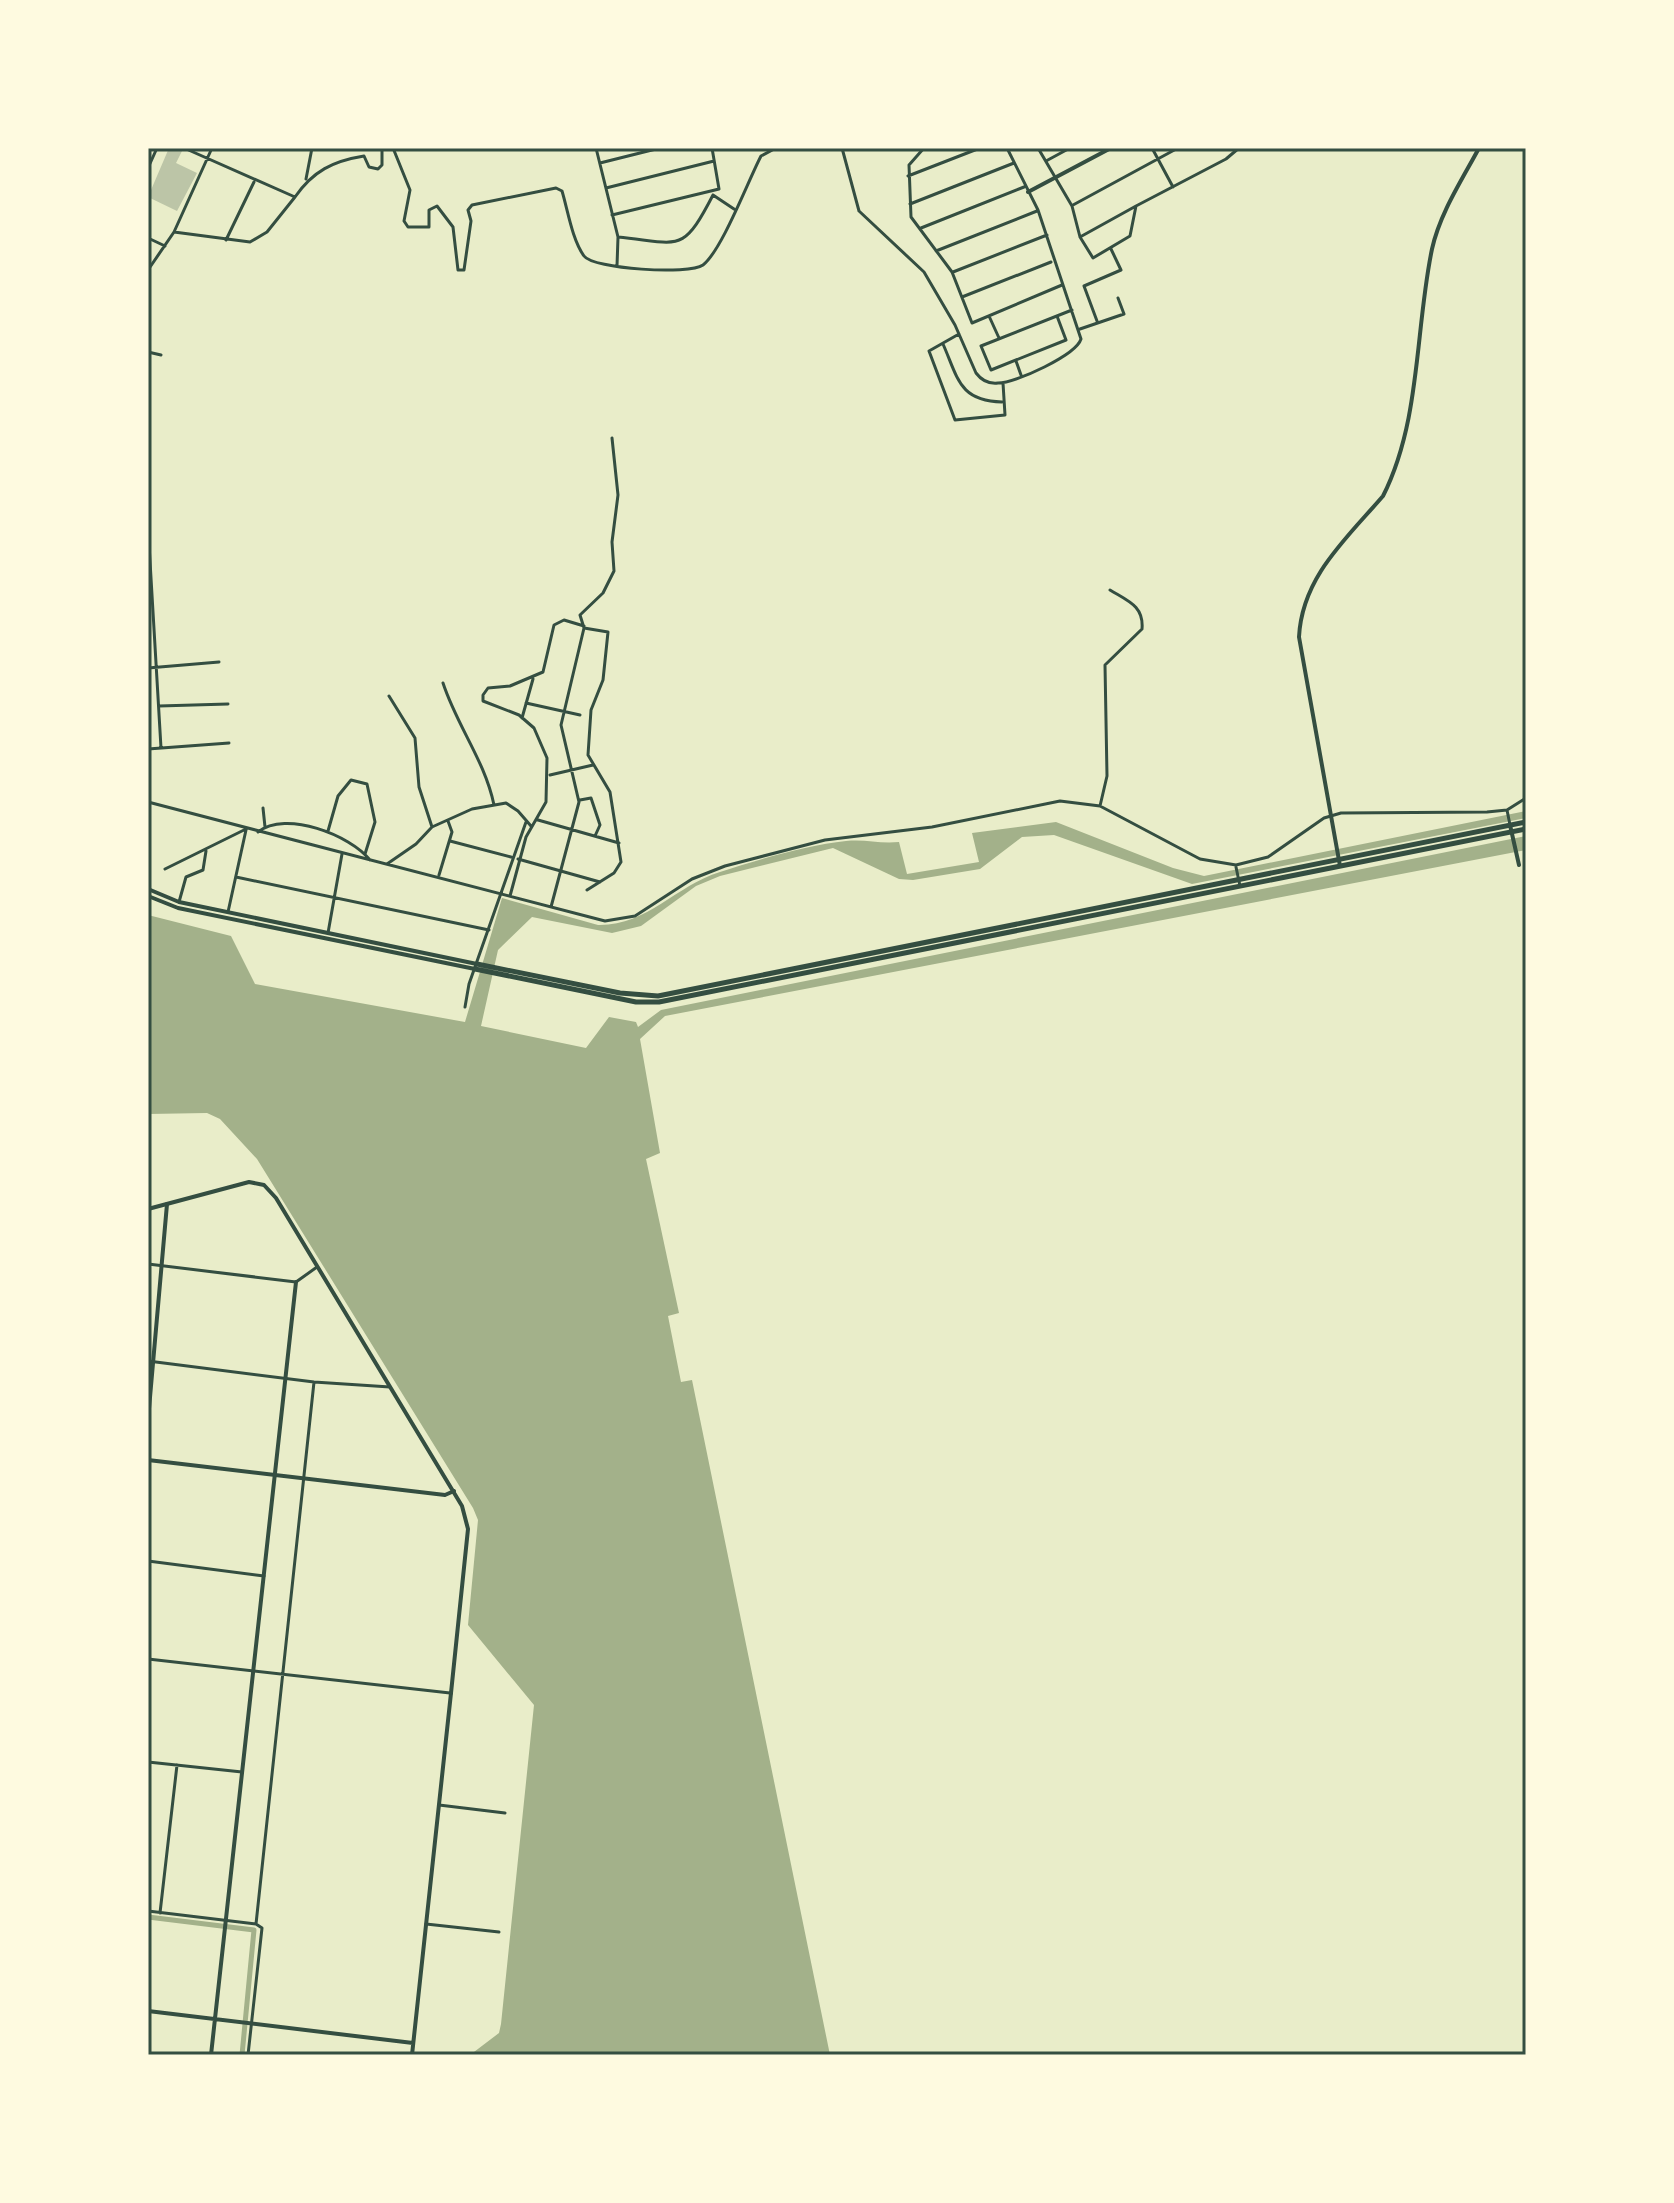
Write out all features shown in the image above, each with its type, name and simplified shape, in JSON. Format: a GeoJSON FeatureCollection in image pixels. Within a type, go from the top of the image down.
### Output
{"type":"FeatureCollection","features":[{"type":"Feature","properties":{"kind":"main road"},"geometry":{"type":"LineString","coordinates":[[1511,829],[1526,822]]}},
{"type":"Feature","properties":{"kind":"main road"},"geometry":{"type":"LineString","coordinates":[[477,967],[636,1002],[659,1002],[1239,881],[1511,829],[1526,829]]}},
{"type":"Feature","properties":{"kind":"street"},"geometry":{"type":"LineString","coordinates":[[148,168],[157,148]]}},
{"type":"Feature","properties":{"kind":"street"},"geometry":{"type":"LineString","coordinates":[[184,148],[254,182],[295,197]]}},
{"type":"Feature","properties":{"kind":"street"},"geometry":{"type":"LineString","coordinates":[[148,270],[174,232],[212,148]]}},
{"type":"Feature","properties":{"kind":"street"},"geometry":{"type":"LineString","coordinates":[[174,232],[245,243],[262,235],[307,180],[312,148]]}},
{"type":"Feature","properties":{"kind":"street"},"geometry":{"type":"LineString","coordinates":[[307,180],[346,159],[364,156],[369,167],[378,169],[382,165],[382,148]]}},
{"type":"Feature","properties":{"kind":"street"},"geometry":{"type":"LineString","coordinates":[[393,148],[410,190],[404,221],[408,227],[429,227],[432,205],[440,209],[453,227],[458,270],[464,270],[471,221],[468,210],[472,205],[556,188],[562,191],[583,255],[596,265],[686,270],[701,266],[717,248],[765,150],[776,148]]}},
{"type":"Feature","properties":{"kind":"street"},"geometry":{"type":"LineString","coordinates":[[596,148],[618,237],[617,266]]}},
{"type":"Feature","properties":{"kind":"street"},"geometry":{"type":"LineString","coordinates":[[600,163],[660,148]]}},
{"type":"Feature","properties":{"kind":"street"},"geometry":{"type":"LineString","coordinates":[[612,215],[712,194],[719,189],[712,148]]}},
{"type":"Feature","properties":{"kind":"street"},"geometry":{"type":"LineString","coordinates":[[842,148],[859,211],[924,272],[981,380],[1003,383],[1073,353],[1081,339],[1038,210],[1007,148]]}},
{"type":"Feature","properties":{"kind":"street"},"geometry":{"type":"LineString","coordinates":[[924,148],[909,165],[911,217],[952,272],[972,323],[1062,285]]}},
{"type":"Feature","properties":{"kind":"street"},"geometry":{"type":"LineString","coordinates":[[908,176],[980,148]]}},
{"type":"Feature","properties":{"kind":"street"},"geometry":{"type":"LineString","coordinates":[[1038,148],[1072,206],[1080,237],[1093,258],[1130,236],[1136,206]]}},
{"type":"Feature","properties":{"kind":"street"},"geometry":{"type":"LineString","coordinates":[[1045,161],[1070,148]]}},
{"type":"Feature","properties":{"kind":"street"},"geometry":{"type":"LineString","coordinates":[[921,228],[1054,178],[1111,148]]}},
{"type":"Feature","properties":{"kind":"street"},"geometry":{"type":"LineString","coordinates":[[1152,148],[1173,187]]}},
{"type":"Feature","properties":{"kind":"street"},"geometry":{"type":"LineString","coordinates":[[1072,206],[1178,148]]}},
{"type":"Feature","properties":{"kind":"street"},"geometry":{"type":"LineString","coordinates":[[1080,237],[1226,159],[1239,148]]}},
{"type":"Feature","properties":{"kind":"street"},"geometry":{"type":"LineString","coordinates":[[1340,863],[1299,637],[1300,612],[1310,586],[1383,496],[1391,480],[1404,442],[1433,246],[1451,199],[1479,148]]}},
{"type":"Feature","properties":{"kind":"street"},"geometry":{"type":"LineString","coordinates":[[606,188],[714,161]]}},
{"type":"Feature","properties":{"kind":"street"},"geometry":{"type":"LineString","coordinates":[[910,204],[1014,163]]}},
{"type":"Feature","properties":{"kind":"street"},"geometry":{"type":"LineString","coordinates":[[226,240],[254,182]]}},
{"type":"Feature","properties":{"kind":"street"},"geometry":{"type":"LineString","coordinates":[[712,194],[734,209]]}},
{"type":"Feature","properties":{"kind":"street"},"geometry":{"type":"LineString","coordinates":[[618,237],[675,243],[684,240],[689,237],[712,194]]}},
{"type":"Feature","properties":{"kind":"street"},"geometry":{"type":"LineString","coordinates":[[936,251],[1038,210]]}},
{"type":"Feature","properties":{"kind":"street"},"geometry":{"type":"LineString","coordinates":[[952,272],[1047,235]]}},
{"type":"Feature","properties":{"kind":"street"},"geometry":{"type":"LineString","coordinates":[[148,238],[165,246]]}},
{"type":"Feature","properties":{"kind":"street"},"geometry":{"type":"LineString","coordinates":[[1097,321],[1084,286],[1121,270],[1111,249]]}},
{"type":"Feature","properties":{"kind":"street"},"geometry":{"type":"LineString","coordinates":[[962,297],[1053,261]]}},
{"type":"Feature","properties":{"kind":"street"},"geometry":{"type":"LineString","coordinates":[[1080,329],[1124,314],[1118,298]]}},
{"type":"Feature","properties":{"kind":"street"},"geometry":{"type":"LineString","coordinates":[[1057,316],[1066,340],[991,370],[981,346],[1072,310]]}},
{"type":"Feature","properties":{"kind":"street"},"geometry":{"type":"LineString","coordinates":[[989,315],[999,338]]}},
{"type":"Feature","properties":{"kind":"street"},"geometry":{"type":"LineString","coordinates":[[959,334],[929,351],[955,420],[1005,415],[1003,383]]}},
{"type":"Feature","properties":{"kind":"street"},"geometry":{"type":"LineString","coordinates":[[943,344],[967,393],[984,401],[1004,402]]}},
{"type":"Feature","properties":{"kind":"street"},"geometry":{"type":"LineString","coordinates":[[148,352],[161,355]]}},
{"type":"Feature","properties":{"kind":"street"},"geometry":{"type":"LineString","coordinates":[[1016,361],[1021,375]]}},
{"type":"Feature","properties":{"kind":"street"},"geometry":{"type":"LineString","coordinates":[[551,907],[578,800],[561,725],[584,628],[580,615],[603,593],[614,571],[612,542],[618,495],[612,438]]}},
{"type":"Feature","properties":{"kind":"street"},"geometry":{"type":"LineString","coordinates":[[148,527],[161,748]]}},
{"type":"Feature","properties":{"kind":"street"},"geometry":{"type":"LineString","coordinates":[[1100,806],[1107,776],[1105,665],[1142,629],[1143,616],[1138,607],[1110,590]]}},
{"type":"Feature","properties":{"kind":"street"},"geometry":{"type":"LineString","coordinates":[[510,896],[531,826],[538,820],[546,802],[549,776],[547,758],[534,728],[508,709],[496,708],[483,701],[483,695],[488,688],[533,679],[543,672],[554,625],[564,620],[584,628],[608,632],[603,680],[591,710],[588,755],[610,792],[621,862],[614,873],[587,890]]}},
{"type":"Feature","properties":{"kind":"street"},"geometry":{"type":"LineString","coordinates":[[148,668],[219,662]]}},
{"type":"Feature","properties":{"kind":"street"},"geometry":{"type":"LineString","coordinates":[[522,718],[533,679]]}},
{"type":"Feature","properties":{"kind":"street"},"geometry":{"type":"LineString","coordinates":[[443,683],[454,718],[482,763],[494,805]]}},
{"type":"Feature","properties":{"kind":"street"},"geometry":{"type":"LineString","coordinates":[[389,696],[415,738],[419,787],[432,827]]}},
{"type":"Feature","properties":{"kind":"street"},"geometry":{"type":"LineString","coordinates":[[526,703],[562,714],[580,715]]}},
{"type":"Feature","properties":{"kind":"street"},"geometry":{"type":"LineString","coordinates":[[159,706],[228,704]]}},
{"type":"Feature","properties":{"kind":"street"},"geometry":{"type":"LineString","coordinates":[[148,749],[229,743]]}},
{"type":"Feature","properties":{"kind":"street"},"geometry":{"type":"LineString","coordinates":[[549,776],[593,765]]}},
{"type":"Feature","properties":{"kind":"street"},"geometry":{"type":"LineString","coordinates":[[328,831],[343,785],[351,780],[367,784],[376,813],[365,854]]}},
{"type":"Feature","properties":{"kind":"street"},"geometry":{"type":"LineString","coordinates":[[578,800],[591,798],[600,825],[595,836]]}},
{"type":"Feature","properties":{"kind":"street"},"geometry":{"type":"LineString","coordinates":[[148,802],[592,920],[619,920],[642,912],[702,874],[825,840],[932,827],[1060,801],[1100,806],[1200,859],[1236,866],[1268,857],[1330,815],[1507,810],[1526,798]]}},
{"type":"Feature","properties":{"kind":"street"},"geometry":{"type":"LineString","coordinates":[[387,864],[416,844],[432,827],[472,809],[506,803],[531,826]]}},
{"type":"Feature","properties":{"kind":"street"},"geometry":{"type":"LineString","coordinates":[[263,808],[265,827]]}},
{"type":"Feature","properties":{"kind":"street"},"geometry":{"type":"LineString","coordinates":[[1507,810],[1519,865]]}},
{"type":"Feature","properties":{"kind":"street"},"geometry":{"type":"LineString","coordinates":[[538,820],[619,843]]}},
{"type":"Feature","properties":{"kind":"street"},"geometry":{"type":"LineString","coordinates":[[439,877],[450,841],[448,821]]}},
{"type":"Feature","properties":{"kind":"street"},"geometry":{"type":"LineString","coordinates":[[465,1007],[526,822]]}},
{"type":"Feature","properties":{"kind":"street"},"geometry":{"type":"LineString","coordinates":[[258,832],[265,827],[288,824],[328,831],[370,860]]}},
{"type":"Feature","properties":{"kind":"street"},"geometry":{"type":"LineString","coordinates":[[165,869],[246,829]]}},
{"type":"Feature","properties":{"kind":"street"},"geometry":{"type":"LineString","coordinates":[[228,912],[246,829]]}},
{"type":"Feature","properties":{"kind":"street"},"geometry":{"type":"LineString","coordinates":[[450,841],[600,882]]}},
{"type":"Feature","properties":{"kind":"street"},"geometry":{"type":"LineString","coordinates":[[179,902],[186,877],[203,870],[206,851]]}},
{"type":"Feature","properties":{"kind":"street"},"geometry":{"type":"LineString","coordinates":[[327,934],[342,854]]}},
{"type":"Feature","properties":{"kind":"street"},"geometry":{"type":"LineString","coordinates":[[1236,866],[1239,881]]}},
{"type":"Feature","properties":{"kind":"street"},"geometry":{"type":"LineString","coordinates":[[236,877],[489,930]]}},
{"type":"Feature","properties":{"kind":"street"},"geometry":{"type":"LineString","coordinates":[[148,889],[179,902],[477,967]]}},
{"type":"Feature","properties":{"kind":"street"},"geometry":{"type":"LineString","coordinates":[[148,896],[178,908],[477,967]]}},
{"type":"Feature","properties":{"kind":"street"},"geometry":{"type":"LineString","coordinates":[[148,1209],[237,1184],[260,1183],[272,1192],[454,1491],[468,1529],[412,2055]]}},
{"type":"Feature","properties":{"kind":"street"},"geometry":{"type":"LineString","coordinates":[[148,1420],[151,1362],[164,1266],[167,1204]]}},
{"type":"Feature","properties":{"kind":"street"},"geometry":{"type":"LineString","coordinates":[[148,1264],[296,1282],[317,1267]]}},
{"type":"Feature","properties":{"kind":"street"},"geometry":{"type":"LineString","coordinates":[[211,2055],[296,1282]]}},
{"type":"Feature","properties":{"kind":"street"},"geometry":{"type":"LineString","coordinates":[[151,1362],[285,1379],[390,1387]]}},
{"type":"Feature","properties":{"kind":"street"},"geometry":{"type":"LineString","coordinates":[[256,1924],[314,1382]]}},
{"type":"Feature","properties":{"kind":"street"},"geometry":{"type":"LineString","coordinates":[[148,1460],[445,1495],[454,1491]]}},
{"type":"Feature","properties":{"kind":"street"},"geometry":{"type":"LineString","coordinates":[[148,1561],[264,1576]]}},
{"type":"Feature","properties":{"kind":"street"},"geometry":{"type":"LineString","coordinates":[[148,1659],[451,1693]]}},
{"type":"Feature","properties":{"kind":"street"},"geometry":{"type":"LineString","coordinates":[[148,1762],[242,1772]]}},
{"type":"Feature","properties":{"kind":"street"},"geometry":{"type":"LineString","coordinates":[[160,1913],[177,1765]]}},
{"type":"Feature","properties":{"kind":"street"},"geometry":{"type":"LineString","coordinates":[[439,1805],[505,1813]]}},
{"type":"Feature","properties":{"kind":"street"},"geometry":{"type":"LineString","coordinates":[[148,1911],[224,1924],[256,1924],[262,1928],[248,2055]]}},
{"type":"Feature","properties":{"kind":"street"},"geometry":{"type":"LineString","coordinates":[[426,1924],[499,1932]]}},
{"type":"Feature","properties":{"kind":"street"},"geometry":{"type":"LineString","coordinates":[[148,2011],[413,2043]]}},
{"type":"Feature","properties":{"kind":"shaded area"},"geometry":{"type":"Polygon","coordinates":[[[1526,811],[1526,818],[1192,884],[1054,835],[1022,837],[980,869],[913,880],[899,879],[833,848],[720,876],[696,886],[641,926],[612,933],[532,917],[498,950],[481,1026],[586,1048],[609,1017],[636,1022],[638,1027],[661,1010],[1526,836],[1526,850],[665,1016],[640,1039],[660,1153],[646,1159],[679,1313],[668,1316],[681,1382],[692,1380],[830,2055],[470,2055],[499,2033],[501,2024],[534,1705],[468,1625],[478,1520],[473,1508],[257,1159],[220,1119],[207,1113],[148,1114],[148,915],[231,936],[255,984],[465,1022],[502,898],[598,925],[615,924],[646,912],[704,878],[799,849],[846,841],[899,842],[907,874],[979,862],[972,833],[1056,822],[1173,868],[1204,876],[1526,811]]]}},
{"type":"Feature","properties":{"kind":"building"},"geometry":{"type":"Polygon","coordinates":[[[169,148],[182,151],[176,163],[197,173],[177,211],[148,197],[169,148]]]}},
{"type":"Feature","properties":{"kind":"waterway"},"geometry":{"type":"LineString","coordinates":[[148,1917],[254,1930],[242,2055]]}}]}
